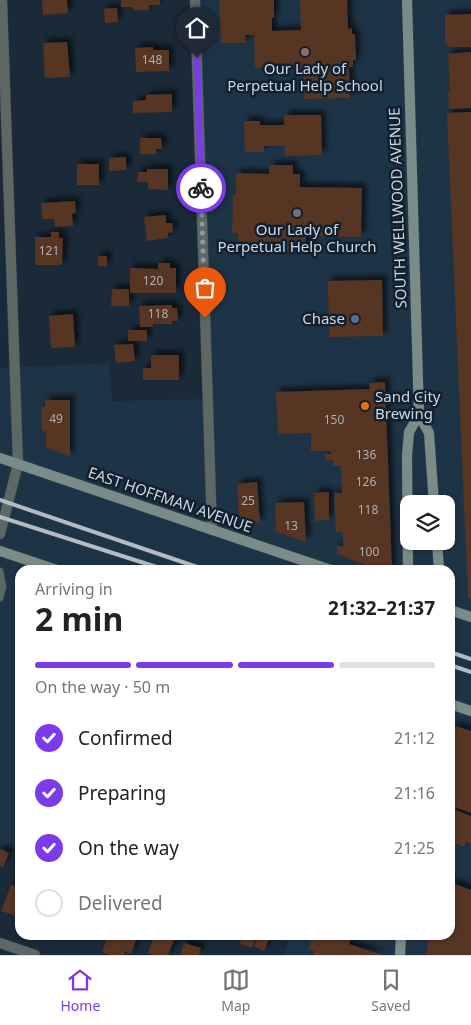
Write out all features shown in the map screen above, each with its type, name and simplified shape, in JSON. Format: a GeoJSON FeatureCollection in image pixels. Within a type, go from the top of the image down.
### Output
{"type":"FeatureCollection","features":[{"type":"Feature","properties":{"kind":"main road","name":"SOUTH WELLWOOD AVENUE"},"geometry":{"type":"LineString","coordinates":[[407,0],[419,415],[429,433],[433,495]]}},
{"type":"Feature","properties":{"kind":"main road","name":"SOUTH WELLWOOD AVENUE"},"geometry":{"type":"LineString","coordinates":[[408,565],[407,456],[409,432],[419,415]]}},
{"type":"Feature","properties":{"kind":"main road","name":"EAST HOFFMAN AVENUE"},"geometry":{"type":"LineString","coordinates":[[0,458],[316,565]]}},
{"type":"Feature","properties":{"kind":"main road"},"geometry":{"type":"LineString","coordinates":[[438,550],[439,565]]}},
{"type":"Feature","properties":{"kind":"main road"},"geometry":{"type":"LineString","coordinates":[[0,551],[42,565]]}},
{"type":"Feature","properties":{"kind":"main road"},"geometry":{"type":"LineString","coordinates":[[455,612],[471,617]]}},
{"type":"Feature","properties":{"kind":"main road"},"geometry":{"type":"LineString","coordinates":[[455,706],[471,711]]}},
{"type":"Feature","properties":{"kind":"main road"},"geometry":{"type":"LineString","coordinates":[[400,955],[401,940]]}},
{"type":"Feature","properties":{"kind":"street"},"geometry":{"type":"LineString","coordinates":[[0,534],[18,464],[2,0]]}},
{"type":"Feature","properties":{"kind":"street"},"geometry":{"type":"LineString","coordinates":[[195,0],[212,530]]}},
{"type":"Feature","properties":{"kind":"street"},"geometry":{"type":"LineString","coordinates":[[0,943],[35,955]]}},
{"type":"Feature","properties":{"kind":"lane"},"geometry":{"type":"LineString","coordinates":[[0,571],[3,587],[0,598]]}},
{"type":"Feature","properties":{"kind":"shaded area"},"geometry":{"type":"Polygon","coordinates":[[[189,0],[471,0],[471,955],[284,955],[288,942],[282,940],[455,940],[455,565],[15,565],[15,849],[0,844],[0,368],[109,363],[112,401],[204,399],[189,0]]]}},
{"type":"Feature","properties":{"kind":"building"},"geometry":{"type":"Polygon","coordinates":[[[42,0],[67,0],[68,13],[43,15],[42,0]]]}},
{"type":"Feature","properties":{"kind":"building"},"geometry":{"type":"Polygon","coordinates":[[[121,0],[160,0],[160,5],[149,5],[149,10],[133,10],[133,7],[121,7],[121,0]]]}},
{"type":"Feature","properties":{"kind":"building","name":"Our Lady of Perpetual Help School"},"geometry":{"type":"Polygon","coordinates":[[[219,0],[274,0],[272,31],[301,30],[300,0],[347,0],[348,29],[352,28],[352,34],[355,34],[356,60],[353,60],[353,67],[349,67],[350,98],[304,99],[303,67],[255,68],[254,35],[245,35],[246,43],[221,43],[219,0]]]}},
{"type":"Feature","properties":{"kind":"building"},"geometry":{"type":"Polygon","coordinates":[[[117,8],[118,22],[105,23],[104,9],[117,8]]]}},
{"type":"Feature","properties":{"kind":"building"},"geometry":{"type":"Polygon","coordinates":[[[471,14],[471,47],[451,47],[445,43],[445,15],[471,14]]]}},
{"type":"Feature","properties":{"kind":"building"},"geometry":{"type":"Polygon","coordinates":[[[67,42],[70,77],[45,78],[43,43],[67,42]]]}},
{"type":"Feature","properties":{"kind":"building"},"geometry":{"type":"Polygon","coordinates":[[[153,47],[153,50],[169,50],[169,71],[136,72],[135,48],[153,47]]]}},
{"type":"Feature","properties":{"kind":"building"},"geometry":{"type":"Polygon","coordinates":[[[471,52],[471,108],[449,109],[448,54],[471,52]]]}},
{"type":"Feature","properties":{"kind":"building"},"geometry":{"type":"Polygon","coordinates":[[[172,94],[172,112],[133,113],[133,101],[146,100],[146,95],[172,94]]]}},
{"type":"Feature","properties":{"kind":"building"},"geometry":{"type":"Polygon","coordinates":[[[471,112],[471,599],[468,598],[447,113],[471,112]]]}},
{"type":"Feature","properties":{"kind":"building"},"geometry":{"type":"Polygon","coordinates":[[[284,115],[321,115],[322,155],[285,156],[285,146],[264,146],[264,152],[245,152],[244,121],[260,121],[260,125],[284,125],[284,115]]]}},
{"type":"Feature","properties":{"kind":"building"},"geometry":{"type":"Polygon","coordinates":[[[140,138],[161,138],[162,149],[156,149],[156,154],[140,154],[140,138]]]}},
{"type":"Feature","properties":{"kind":"building"},"geometry":{"type":"Polygon","coordinates":[[[126,157],[126,170],[109,171],[109,158],[126,157]]]}},
{"type":"Feature","properties":{"kind":"building"},"geometry":{"type":"Polygon","coordinates":[[[77,164],[99,164],[99,185],[77,185],[77,164]]]}},
{"type":"Feature","properties":{"kind":"building","name":"Our Lady of Perpetual Help Church"},"geometry":{"type":"Polygon","coordinates":[[[269,165],[293,165],[293,174],[300,174],[300,187],[362,188],[361,237],[306,236],[305,252],[238,251],[238,233],[232,233],[233,194],[236,194],[236,173],[269,174],[269,165]]]}},
{"type":"Feature","properties":{"kind":"building"},"geometry":{"type":"Polygon","coordinates":[[[147,169],[168,169],[168,190],[148,189],[148,182],[137,182],[138,172],[147,172],[147,169]]]}},
{"type":"Feature","properties":{"kind":"building"},"geometry":{"type":"Polygon","coordinates":[[[75,201],[76,213],[72,214],[73,226],[55,227],[54,219],[42,219],[41,203],[75,201]]]}},
{"type":"Feature","properties":{"kind":"building"},"geometry":{"type":"Polygon","coordinates":[[[166,215],[166,223],[172,223],[173,232],[168,233],[168,238],[147,241],[144,217],[166,215]]]}},
{"type":"Feature","properties":{"kind":"building"},"geometry":{"type":"Polygon","coordinates":[[[51,232],[59,232],[59,238],[63,238],[62,265],[35,265],[35,237],[51,237],[51,232]]]}},
{"type":"Feature","properties":{"kind":"building"},"geometry":{"type":"Polygon","coordinates":[[[98,256],[107,256],[107,266],[98,266],[98,256]]]}},
{"type":"Feature","properties":{"kind":"building"},"geometry":{"type":"Polygon","coordinates":[[[158,263],[170,263],[170,268],[176,268],[176,293],[130,293],[130,268],[158,269],[158,263]]]}},
{"type":"Feature","properties":{"kind":"building"},"geometry":{"type":"Polygon","coordinates":[[[382,280],[383,336],[329,337],[328,281],[382,280]]]}},
{"type":"Feature","properties":{"kind":"building"},"geometry":{"type":"Polygon","coordinates":[[[112,289],[129,289],[129,306],[111,306],[112,289]]]}},
{"type":"Feature","properties":{"kind":"building"},"geometry":{"type":"Polygon","coordinates":[[[172,305],[172,308],[177,308],[178,321],[172,321],[172,324],[153,324],[153,327],[140,327],[139,306],[172,305]]]}},
{"type":"Feature","properties":{"kind":"building"},"geometry":{"type":"Polygon","coordinates":[[[73,314],[75,347],[51,348],[49,316],[73,314]]]}},
{"type":"Feature","properties":{"kind":"building"},"geometry":{"type":"Polygon","coordinates":[[[128,330],[147,330],[147,341],[128,341],[128,330]]]}},
{"type":"Feature","properties":{"kind":"building"},"geometry":{"type":"Polygon","coordinates":[[[133,344],[135,361],[116,363],[114,345],[133,344]]]}},
{"type":"Feature","properties":{"kind":"building"},"geometry":{"type":"Polygon","coordinates":[[[151,355],[179,355],[179,380],[143,380],[143,368],[151,368],[151,355]]]}},
{"type":"Feature","properties":{"kind":"building"},"geometry":{"type":"Polygon","coordinates":[[[385,382],[392,565],[365,565],[337,554],[337,546],[343,546],[343,532],[336,532],[334,493],[342,493],[341,466],[333,466],[333,460],[326,461],[325,454],[331,454],[331,451],[311,451],[311,433],[278,434],[276,392],[370,389],[369,383],[385,382]]]}},
{"type":"Feature","properties":{"kind":"building"},"geometry":{"type":"Polygon","coordinates":[[[45,400],[70,400],[70,456],[46,448],[46,431],[42,431],[41,407],[45,407],[45,400]]]}},
{"type":"Feature","properties":{"kind":"building"},"geometry":{"type":"Polygon","coordinates":[[[257,482],[260,523],[239,518],[237,484],[257,482]]]}},
{"type":"Feature","properties":{"kind":"building"},"geometry":{"type":"Polygon","coordinates":[[[329,492],[329,520],[315,521],[314,493],[329,492]]]}},
{"type":"Feature","properties":{"kind":"building"},"geometry":{"type":"Polygon","coordinates":[[[304,502],[306,542],[276,532],[275,503],[304,502]]]}},
{"type":"Feature","properties":{"kind":"building"},"geometry":{"type":"Polygon","coordinates":[[[455,727],[471,731],[471,813],[455,807],[455,727]]]}},
{"type":"Feature","properties":{"kind":"building"},"geometry":{"type":"Polygon","coordinates":[[[455,810],[471,816],[471,844],[466,842],[464,847],[455,843],[455,810]]]}},
{"type":"Feature","properties":{"kind":"building"},"geometry":{"type":"Polygon","coordinates":[[[0,849],[9,853],[3,867],[0,865],[0,849]]]}},
{"type":"Feature","properties":{"kind":"building"},"geometry":{"type":"Polygon","coordinates":[[[455,884],[471,890],[471,955],[427,955],[428,940],[455,940],[455,884]]]}},
{"type":"Feature","properties":{"kind":"building"},"geometry":{"type":"Polygon","coordinates":[[[11,885],[15,886],[15,915],[1,911],[11,885]]]}},
{"type":"Feature","properties":{"kind":"building"},"geometry":{"type":"Polygon","coordinates":[[[106,940],[136,940],[131,954],[125,951],[124,955],[110,955],[102,952],[106,940]]]}},
{"type":"Feature","properties":{"kind":"building"},"geometry":{"type":"Polygon","coordinates":[[[152,940],[174,940],[168,955],[148,953],[152,940]]]}},
{"type":"Feature","properties":{"kind":"building"},"geometry":{"type":"Polygon","coordinates":[[[241,940],[255,940],[252,948],[240,944],[241,940]]]}},
{"type":"Feature","properties":{"kind":"building"},"geometry":{"type":"Polygon","coordinates":[[[257,940],[268,940],[264,951],[254,946],[257,940]]]}},
{"type":"Feature","properties":{"kind":"building"},"geometry":{"type":"Polygon","coordinates":[[[312,940],[350,940],[349,944],[382,955],[313,955],[314,951],[309,949],[312,940]]]}},
{"type":"Feature","properties":{"kind":"building"},"geometry":{"type":"Polygon","coordinates":[[[184,943],[201,948],[199,955],[180,955],[184,943]]]}},
{"type":"Feature","properties":{"kind":"railway"},"geometry":{"type":"LineString","coordinates":[[0,500],[191,565]]}},
{"type":"Feature","properties":{"kind":"railway"},"geometry":{"type":"LineString","coordinates":[[0,517],[150,565]]}},
{"type":"Feature","properties":{"kind":"railway"},"geometry":{"type":"LineString","coordinates":[[455,654],[471,659]]}},
{"type":"Feature","properties":{"kind":"railway"},"geometry":{"type":"LineString","coordinates":[[455,667],[471,672]]}},
{"type":"Feature","properties":{"kind":"way so far"},"geometry":{"type":"LineString","coordinates":[[201,188],[205,318]]}},
{"type":"Feature","properties":{"kind":"place","name":"Our Lady of Perpetual Help School"},"geometry":{"type":"Point","coordinates":[305,52]}},
{"type":"Feature","properties":{"kind":"place","name":"Our Lady of Perpetual Help Church"},"geometry":{"type":"Point","coordinates":[297,213]}},
{"type":"Feature","properties":{"kind":"place","name":"Chase"},"geometry":{"type":"Point","coordinates":[355,319]}},
{"type":"Feature","properties":{"kind":"place","name":"Sand City Brewing"},"geometry":{"type":"Point","coordinates":[365,406]}},
{"type":"Feature","properties":{"kind":"route"},"geometry":{"type":"LineString","coordinates":[[197,58],[201,188]]}}]}
